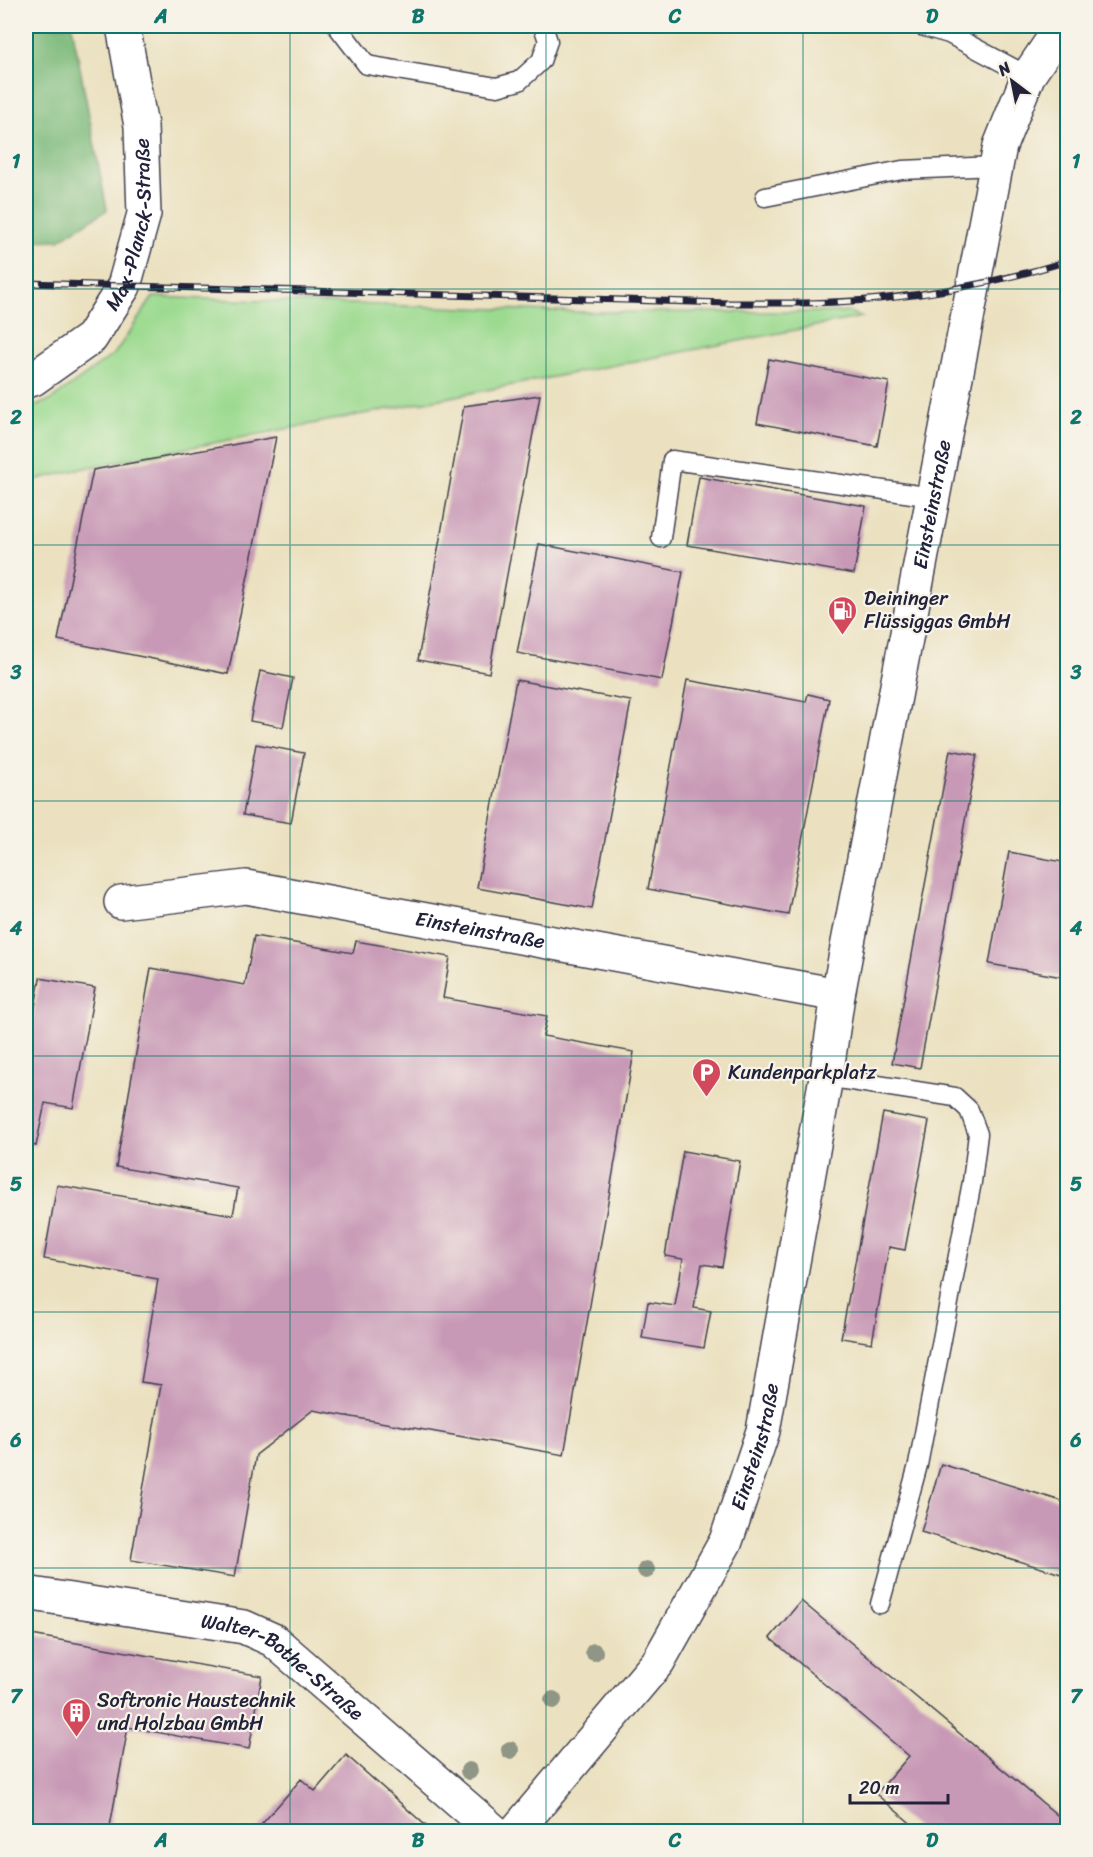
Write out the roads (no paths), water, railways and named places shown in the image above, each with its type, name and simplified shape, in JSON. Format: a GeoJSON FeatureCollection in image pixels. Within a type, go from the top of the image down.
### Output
{"type":"FeatureCollection","features":[{"type":"Feature","properties":{"kind":"street","name":"Max-Planck-Straße"},"geometry":{"type":"LineString","coordinates":[[26,381],[33,379],[91,338],[124,286],[144,214],[141,126],[123,26]]}},
{"type":"Feature","properties":{"kind":"street","name":"Einsteinstraße"},"geometry":{"type":"LineString","coordinates":[[515,1832],[658,1662],[726,1540],[763,1431],[826,1077],[838,995],[1000,146],[1028,76],[1062,26]]}},
{"type":"Feature","properties":{"kind":"street","name":"Einsteinstraße"},"geometry":{"type":"LineString","coordinates":[[121,902],[246,887],[838,995]]}},
{"type":"Feature","properties":{"kind":"street","name":"Walter-Bothe-Straße"},"geometry":{"type":"LineString","coordinates":[[26,1593],[244,1626],[273,1640],[495,1832]]}},
{"type":"Feature","properties":{"kind":"lane"},"geometry":{"type":"LineString","coordinates":[[337,26],[367,65],[497,87],[519,81],[541,61],[548,41],[543,26]]}},
{"type":"Feature","properties":{"kind":"lane"},"geometry":{"type":"LineString","coordinates":[[921,26],[949,34],[1028,76]]}},
{"type":"Feature","properties":{"kind":"lane"},"geometry":{"type":"LineString","coordinates":[[765,197],[902,170],[996,165]]}},
{"type":"Feature","properties":{"kind":"lane"},"geometry":{"type":"LineString","coordinates":[[661,538],[672,460],[933,497]]}},
{"type":"Feature","properties":{"kind":"lane"},"geometry":{"type":"LineString","coordinates":[[826,1077],[956,1096],[969,1110],[978,1134],[972,1182],[918,1465],[880,1604]]}},
{"type":"Feature","properties":{"kind":"railway"},"geometry":{"type":"LineString","coordinates":[[26,283],[728,303],[804,303],[860,301],[927,293],[998,280],[1068,261]]}},
{"type":"Feature","properties":{"kind":"place","name":"Deininger Flüssiggas GmbH"},"geometry":{"type":"Point","coordinates":[843,636]}},
{"type":"Feature","properties":{"kind":"place","name":"Kundenparkplatz"},"geometry":{"type":"Point","coordinates":[707,1098]}},
{"type":"Feature","properties":{"kind":"place","name":"Softronic Haustechnik und Holzbau GmbH"},"geometry":{"type":"Point","coordinates":[76,1738]}}]}
